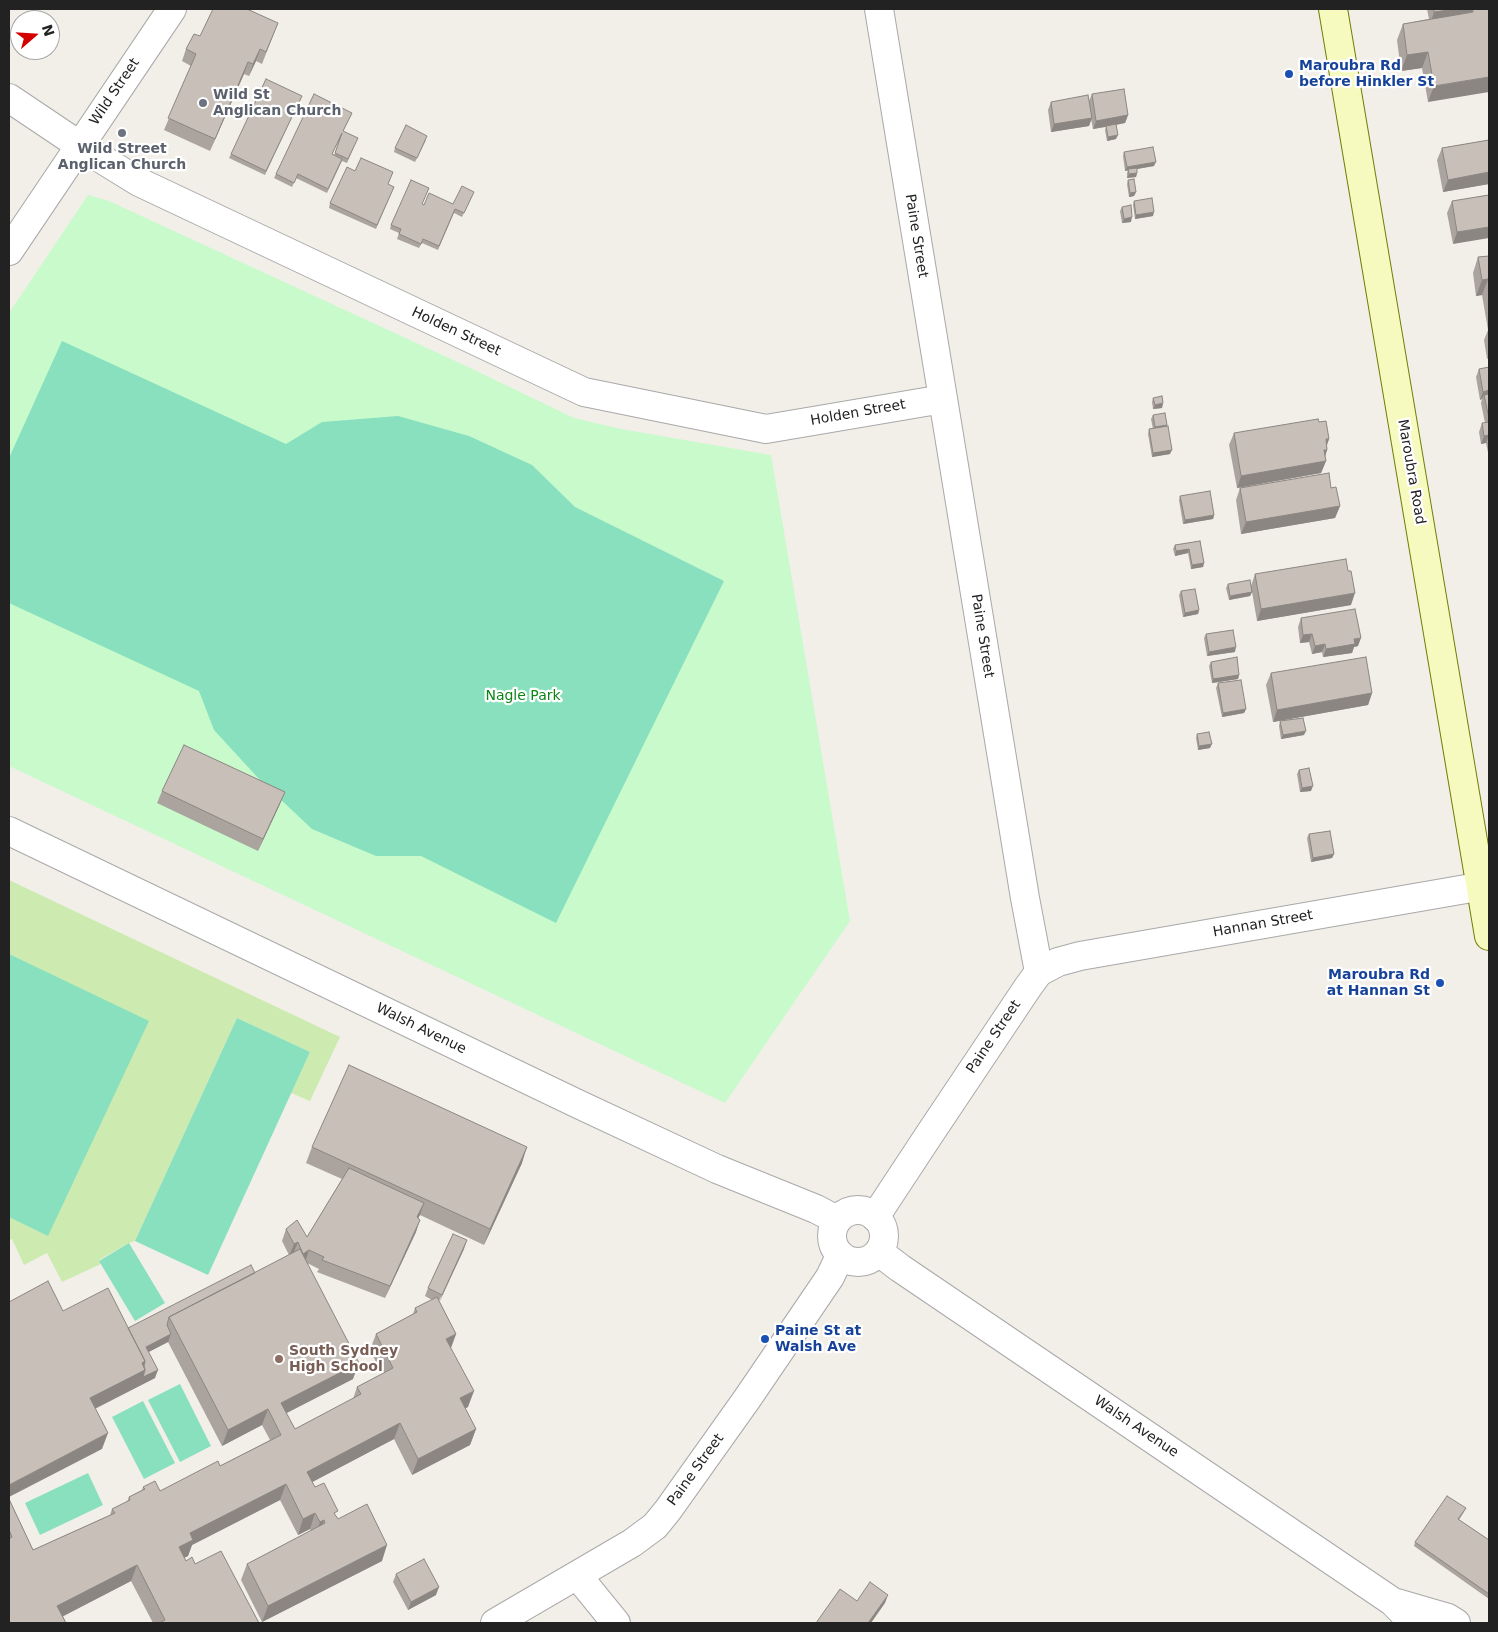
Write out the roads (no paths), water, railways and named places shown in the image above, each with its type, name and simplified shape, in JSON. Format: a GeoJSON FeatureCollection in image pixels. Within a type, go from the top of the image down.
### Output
{"type":"FeatureCollection","features":[{"type":"Feature","properties":{"kind":"main road","name":"Maroubra Road"},"geometry":{"type":"LineString","coordinates":[[1333,9],[1485,886],[1489,936]]}},
{"type":"Feature","properties":{"kind":"street","name":"Wild Street"},"geometry":{"type":"LineString","coordinates":[[9,251],[172,9]]}},
{"type":"Feature","properties":{"kind":"street","name":"Paine Street"},"geometry":{"type":"LineString","coordinates":[[875,1217],[1039,972],[879,9]]}},
{"type":"Feature","properties":{"kind":"street","name":"Holden Street"},"geometry":{"type":"LineString","coordinates":[[9,98],[79,145],[140,182],[584,392],[766,429],[943,399]]}},
{"type":"Feature","properties":{"kind":"street","name":"Walsh Avenue"},"geometry":{"type":"LineString","coordinates":[[9,831],[587,1108],[718,1169],[816,1209],[837,1220]]}},
{"type":"Feature","properties":{"kind":"street","name":"Hannan Street"},"geometry":{"type":"LineString","coordinates":[[1039,972],[1058,962],[1080,956],[1485,886]]}},
{"type":"Feature","properties":{"kind":"street"},"geometry":{"type":"LineString","coordinates":[[856,1210],[865,1211],[875,1217],[882,1228],[884,1236],[879,1252],[873,1258],[857,1263],[848,1261],[840,1256],[834,1249],[832,1241],[832,1232],[837,1220],[848,1211],[856,1210]]}},
{"type":"Feature","properties":{"kind":"street","name":"Walsh Avenue"},"geometry":{"type":"LineString","coordinates":[[879,1252],[1394,1602],[1413,1623]]}},
{"type":"Feature","properties":{"kind":"street","name":"Paine Street"},"geometry":{"type":"LineString","coordinates":[[494,1623],[632,1543],[654,1526],[668,1510],[747,1399],[830,1277],[840,1256]]}},
{"type":"Feature","properties":{"kind":"street"},"geometry":{"type":"LineString","coordinates":[[576,1575],[616,1623]]}},
{"type":"Feature","properties":{"kind":"street","name":"Walsh Avenue"},"geometry":{"type":"LineString","coordinates":[[1394,1602],[1448,1618],[1456,1623]]}},
{"type":"Feature","properties":{"kind":"place","name":"Maroubra Rd before Hinkler St"},"geometry":{"type":"Point","coordinates":[1289,74]}},
{"type":"Feature","properties":{"kind":"place","name":"Wild St Anglican Church"},"geometry":{"type":"Point","coordinates":[203,103]}},
{"type":"Feature","properties":{"kind":"place","name":"Wild Street Anglican Church"},"geometry":{"type":"Point","coordinates":[122,133]}},
{"type":"Feature","properties":{"kind":"place","name":"Maroubra Rd at Hannan St"},"geometry":{"type":"Point","coordinates":[1440,983]}},
{"type":"Feature","properties":{"kind":"place","name":"Paine St at Walsh Ave"},"geometry":{"type":"Point","coordinates":[765,1339]}},
{"type":"Feature","properties":{"kind":"place","name":"South Sydney High School"},"geometry":{"type":"Point","coordinates":[279,1359]}},
{"type":"Feature","properties":{"kind":"park label","name":"Nagle Park"},"geometry":{"type":"Point","coordinates":[523,696]}}]}
